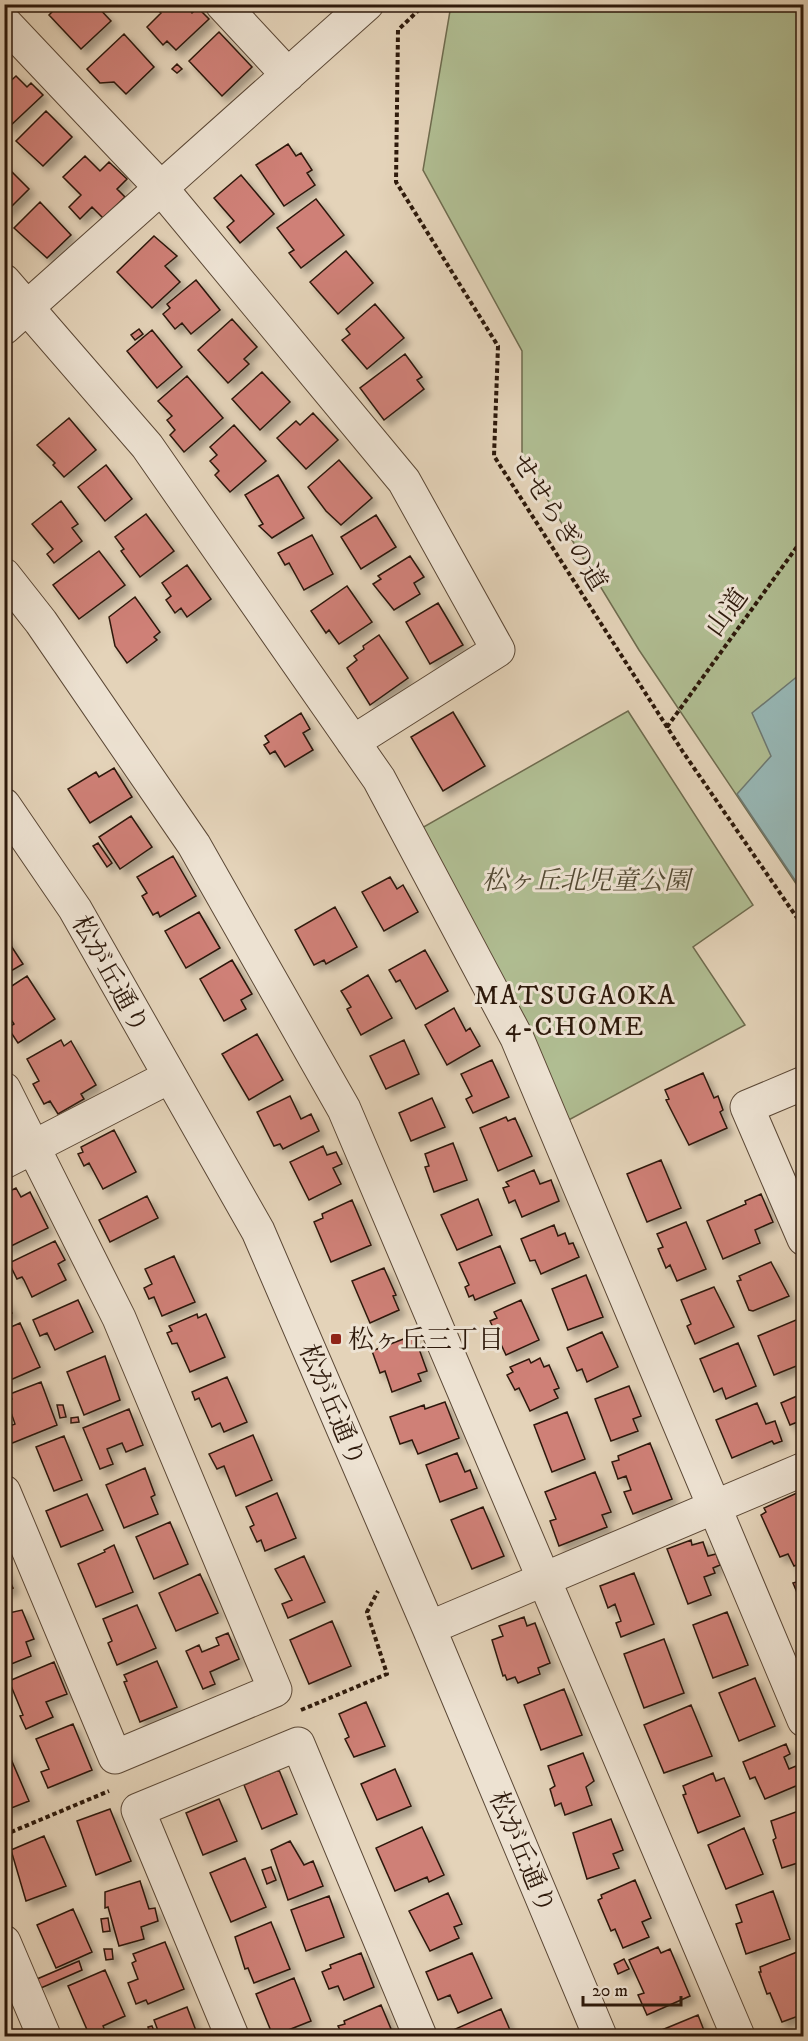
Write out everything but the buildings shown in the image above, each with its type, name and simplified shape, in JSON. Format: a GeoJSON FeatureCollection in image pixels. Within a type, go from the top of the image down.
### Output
{"type":"FeatureCollection","features":[{"type":"Feature","properties":{"kind":"street"},"geometry":{"type":"LineString","coordinates":[[222,4],[288,75]]}},
{"type":"Feature","properties":{"kind":"street"},"geometry":{"type":"LineString","coordinates":[[4,328],[367,4]]}},
{"type":"Feature","properties":{"kind":"street"},"geometry":{"type":"LineString","coordinates":[[4,22],[162,188],[404,481],[498,650],[353,742]]}},
{"type":"Feature","properties":{"kind":"street"},"geometry":{"type":"LineString","coordinates":[[4,280],[147,446],[380,779],[517,1038],[804,1720]]}},
{"type":"Feature","properties":{"kind":"street"},"geometry":{"type":"LineString","coordinates":[[4,575],[41,622],[194,845],[344,1109],[738,2037]]}},
{"type":"Feature","properties":{"kind":"street","name":"松が丘通り"},"geometry":{"type":"LineString","coordinates":[[4,805],[75,909],[258,1231],[429,1628],[600,2037]]}},
{"type":"Feature","properties":{"kind":"street"},"geometry":{"type":"LineString","coordinates":[[4,1162],[169,1077]]}},
{"type":"Feature","properties":{"kind":"street"},"geometry":{"type":"LineString","coordinates":[[804,1083],[747,1107],[804,1239]]}},
{"type":"Feature","properties":{"kind":"street"},"geometry":{"type":"LineString","coordinates":[[4,1089],[35,1145],[119,1318],[275,1690],[116,1757],[4,1492]]}},
{"type":"Feature","properties":{"kind":"street"},"geometry":{"type":"LineString","coordinates":[[429,1628],[545,1581],[715,1505],[804,1469]]}},
{"type":"Feature","properties":{"kind":"street"},"geometry":{"type":"LineString","coordinates":[[232,2037],[138,1810],[298,1744],[420,2037]]}},
{"type":"Feature","properties":{"kind":"street"},"geometry":{"type":"LineString","coordinates":[[4,1942],[44,2037]]}},
{"type":"Feature","properties":{"kind":"path","name":"せせらぎの道"},"geometry":{"type":"LineString","coordinates":[[425,4],[398,30],[396,182],[498,346],[494,456],[667,727],[804,928]]}},
{"type":"Feature","properties":{"kind":"path","name":"山道"},"geometry":{"type":"LineString","coordinates":[[667,727],[804,537]]}},
{"type":"Feature","properties":{"kind":"green space"},"geometry":{"type":"Polygon","coordinates":[[[451,5],[803,5],[803,894],[639,650],[522,458],[522,351],[423,170],[451,5]]]}},
{"type":"Feature","properties":{"kind":"green space","name":"松ヶ丘北児童公園"},"geometry":{"type":"Polygon","coordinates":[[[628,711],[753,905],[693,947],[745,1025],[565,1122],[420,829],[628,711]]]}},
{"type":"Feature","properties":{"kind":"water"},"geometry":{"type":"Polygon","coordinates":[[[799,675],[804,677],[803,892],[737,794],[771,756],[752,713],[799,675]]]}},
{"type":"Feature","properties":{"kind":"place","name":"松ヶ丘三丁目"},"geometry":{"type":"Point","coordinates":[336,1339]}},
{"type":"Feature","properties":{"kind":"district","name":"MATSUGAOKA 4-CHOME"},"geometry":{"type":"Point","coordinates":[575,1010]}}]}
